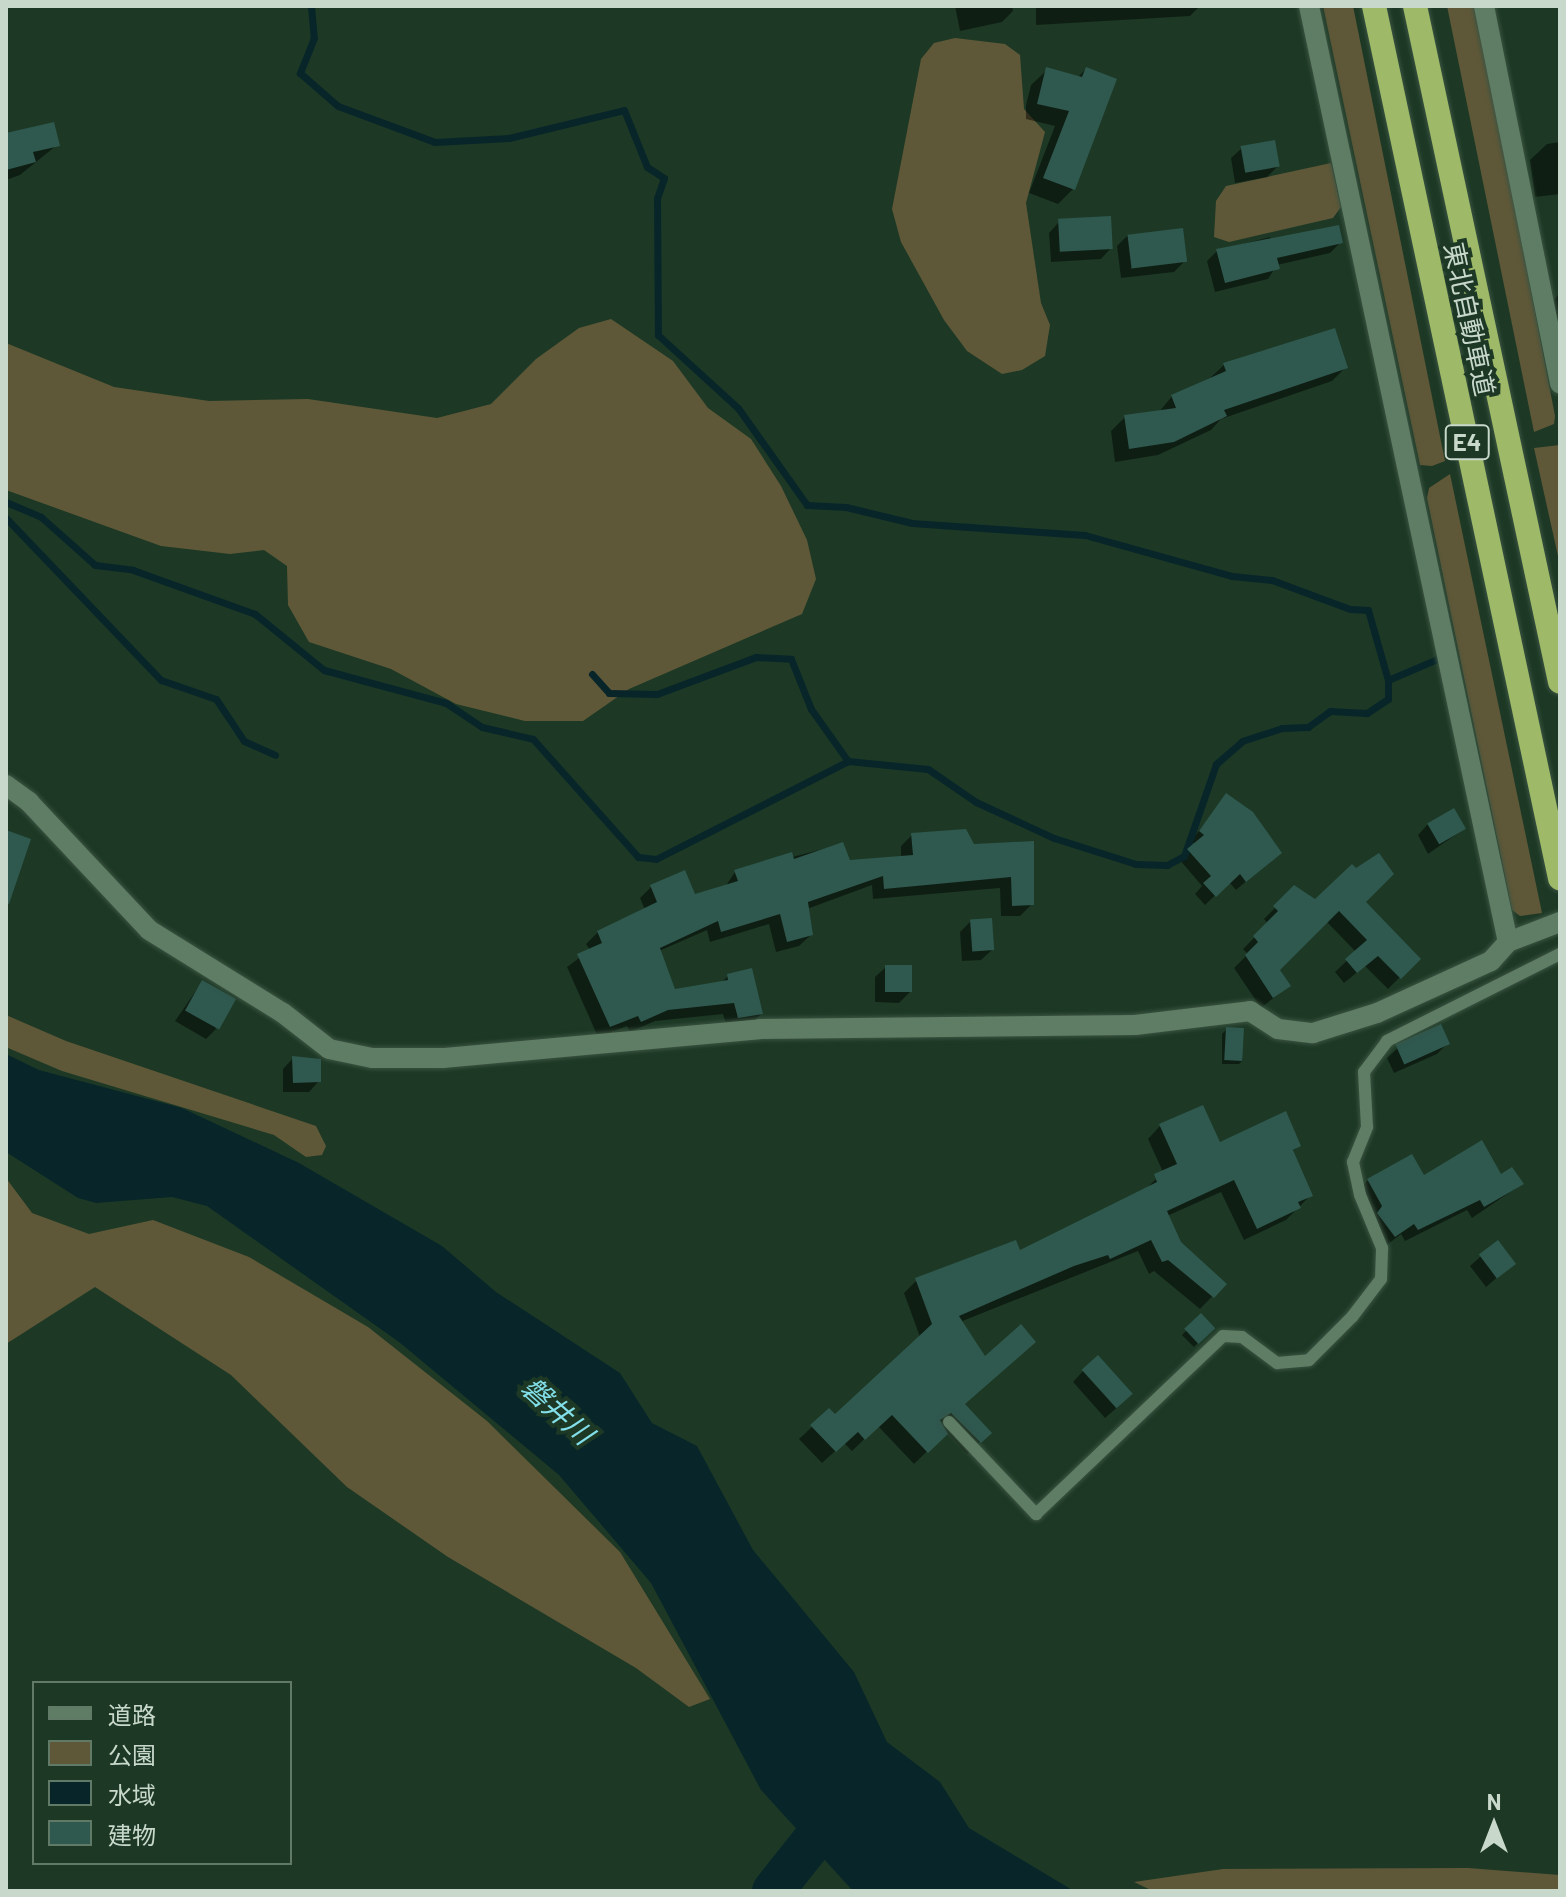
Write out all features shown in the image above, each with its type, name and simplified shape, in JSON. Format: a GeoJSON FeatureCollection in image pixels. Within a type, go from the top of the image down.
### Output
{"type":"FeatureCollection","features":[{"type":"Feature","properties":{"kind":"highway","name":"東北自動車道"},"geometry":{"type":"LineString","coordinates":[[1374,6],[1560,878]]}},
{"type":"Feature","properties":{"kind":"highway","name":"東北自動車道"},"geometry":{"type":"LineString","coordinates":[[1415,6],[1560,682]]}},
{"type":"Feature","properties":{"kind":"street"},"geometry":{"type":"LineString","coordinates":[[1309,6],[1508,942]]}},
{"type":"Feature","properties":{"kind":"street"},"geometry":{"type":"LineString","coordinates":[[1484,6],[1560,383]]}},
{"type":"Feature","properties":{"kind":"street"},"geometry":{"type":"LineString","coordinates":[[6,785],[29,802],[149,930],[283,1013],[329,1049],[372,1058],[444,1058],[760,1029],[1135,1025],[1250,1011],[1278,1029],[1313,1033],[1377,1013],[1491,961],[1508,942],[1560,922]]}},
{"type":"Feature","properties":{"kind":"lane"},"geometry":{"type":"LineString","coordinates":[[949,1422],[1036,1514],[1223,1336],[1242,1337],[1277,1363],[1309,1360],[1352,1317],[1381,1279],[1382,1248],[1360,1195],[1353,1162],[1367,1127],[1364,1072],[1387,1041],[1560,954]]}},
{"type":"Feature","properties":{"kind":"green space"},"geometry":{"type":"Polygon","coordinates":[[[1323,6],[1353,6],[1445,461],[1432,466],[1420,465],[1323,6]]]}},
{"type":"Feature","properties":{"kind":"green space"},"geometry":{"type":"Polygon","coordinates":[[[1447,6],[1476,6],[1555,416],[1554,424],[1534,432],[1447,6]]]}},
{"type":"Feature","properties":{"kind":"green space"},"geometry":{"type":"Polygon","coordinates":[[[955,38],[1005,44],[1020,55],[1024,109],[1045,132],[1026,203],[1041,303],[1050,325],[1045,356],[1022,370],[1002,374],[967,351],[944,320],[901,242],[892,209],[921,59],[934,43],[955,38]]]}},
{"type":"Feature","properties":{"kind":"green space"},"geometry":{"type":"Polygon","coordinates":[[[1331,163],[1341,207],[1333,218],[1229,242],[1214,237],[1216,201],[1226,186],[1331,163]]]}},
{"type":"Feature","properties":{"kind":"green space"},"geometry":{"type":"Polygon","coordinates":[[[611,319],[673,361],[708,408],[751,439],[781,486],[807,540],[816,579],[802,614],[629,689],[583,721],[525,721],[456,704],[391,669],[309,642],[288,605],[287,566],[264,550],[230,554],[161,546],[6,490],[6,343],[114,387],[209,401],[308,399],[437,418],[491,404],[536,359],[579,328],[611,319]]]}},
{"type":"Feature","properties":{"kind":"green space"},"geometry":{"type":"Polygon","coordinates":[[[1560,445],[1560,565],[1534,448],[1560,445]]]}},
{"type":"Feature","properties":{"kind":"green space"},"geometry":{"type":"Polygon","coordinates":[[[1450,474],[1542,913],[1520,916],[1512,910],[1427,498],[1429,488],[1450,474]]]}},
{"type":"Feature","properties":{"kind":"green space"},"geometry":{"type":"Polygon","coordinates":[[[6,1015],[66,1041],[316,1126],[326,1146],[322,1155],[306,1157],[274,1135],[62,1071],[8,1048],[6,1015]]]}},
{"type":"Feature","properties":{"kind":"green space"},"geometry":{"type":"Polygon","coordinates":[[[6,1178],[32,1213],[89,1234],[153,1220],[249,1257],[368,1327],[487,1421],[620,1552],[710,1699],[689,1707],[636,1668],[448,1557],[347,1487],[231,1375],[95,1287],[6,1344],[6,1178]]]}},
{"type":"Feature","properties":{"kind":"green space"},"geometry":{"type":"Polygon","coordinates":[[[1468,1868],[1560,1875],[1560,1891],[1153,1891],[1134,1882],[1223,1869],[1468,1868]]]}},
{"type":"Feature","properties":{"kind":"water","name":"磐井川"},"geometry":{"type":"Polygon","coordinates":[[[6,1054],[39,1070],[182,1108],[299,1163],[442,1246],[496,1292],[620,1373],[652,1423],[697,1446],[753,1550],[854,1672],[887,1742],[940,1782],[969,1828],[1074,1891],[853,1891],[761,1790],[651,1583],[559,1475],[399,1342],[207,1206],[172,1197],[96,1203],[78,1198],[6,1152],[6,1054]]]}},
{"type":"Feature","properties":{"kind":"building"},"geometry":{"type":"Polygon","coordinates":[[[1046,67],[1082,77],[1086,67],[1117,79],[1075,190],[1043,178],[1069,111],[1037,104],[1046,67]]]}},
{"type":"Feature","properties":{"kind":"building"},"geometry":{"type":"Polygon","coordinates":[[[54,122],[60,146],[33,152],[36,162],[6,170],[6,133],[54,122]]]}},
{"type":"Feature","properties":{"kind":"building"},"geometry":{"type":"Polygon","coordinates":[[[1275,140],[1280,167],[1245,173],[1241,146],[1275,140]]]}},
{"type":"Feature","properties":{"kind":"building"},"geometry":{"type":"Polygon","coordinates":[[[1111,216],[1113,249],[1060,252],[1058,219],[1111,216]]]}},
{"type":"Feature","properties":{"kind":"building"},"geometry":{"type":"Polygon","coordinates":[[[1339,225],[1343,243],[1277,258],[1280,269],[1225,283],[1216,249],[1339,225]]]}},
{"type":"Feature","properties":{"kind":"building"},"geometry":{"type":"Polygon","coordinates":[[[1183,228],[1187,262],[1132,269],[1127,235],[1183,228]]]}},
{"type":"Feature","properties":{"kind":"building"},"geometry":{"type":"Polygon","coordinates":[[[1335,328],[1348,368],[1224,410],[1227,416],[1174,442],[1129,449],[1124,415],[1176,408],[1171,395],[1226,371],[1223,363],[1335,328]]]}},
{"type":"Feature","properties":{"kind":"building"},"geometry":{"type":"Polygon","coordinates":[[[1226,793],[1253,812],[1282,853],[1246,882],[1240,874],[1216,897],[1203,883],[1211,876],[1187,849],[1204,835],[1199,831],[1226,793]]]}},
{"type":"Feature","properties":{"kind":"building"},"geometry":{"type":"Polygon","coordinates":[[[1454,808],[1466,829],[1439,844],[1427,823],[1454,808]]]}},
{"type":"Feature","properties":{"kind":"building"},"geometry":{"type":"Polygon","coordinates":[[[966,829],[974,844],[1034,841],[1034,905],[1012,906],[1011,877],[884,889],[883,876],[808,902],[813,935],[787,942],[780,914],[721,932],[718,921],[660,948],[675,989],[728,980],[727,974],[752,968],[763,1014],[738,1018],[734,1003],[668,1010],[641,1022],[638,1016],[610,1027],[577,954],[602,943],[597,931],[657,902],[650,885],[685,870],[695,894],[738,881],[734,870],[792,852],[794,859],[843,842],[850,860],[913,855],[911,833],[966,829]]]}},
{"type":"Feature","properties":{"kind":"building"},"geometry":{"type":"Polygon","coordinates":[[[6,830],[31,839],[9,904],[6,903],[6,830]]]}},
{"type":"Feature","properties":{"kind":"building"},"geometry":{"type":"Polygon","coordinates":[[[1379,853],[1394,874],[1366,902],[1421,959],[1401,979],[1378,956],[1357,973],[1345,959],[1367,940],[1339,911],[1280,970],[1291,986],[1273,998],[1245,955],[1258,942],[1253,936],[1278,911],[1273,906],[1294,885],[1315,899],[1352,864],[1356,868],[1379,853]]]}},
{"type":"Feature","properties":{"kind":"building"},"geometry":{"type":"Polygon","coordinates":[[[992,918],[994,950],[972,951],[970,920],[992,918]]]}},
{"type":"Feature","properties":{"kind":"building"},"geometry":{"type":"Polygon","coordinates":[[[885,965],[912,965],[912,992],[885,992],[885,965]]]}},
{"type":"Feature","properties":{"kind":"building"},"geometry":{"type":"Polygon","coordinates":[[[202,980],[236,999],[219,1030],[185,1011],[202,980]]]}},
{"type":"Feature","properties":{"kind":"building"},"geometry":{"type":"Polygon","coordinates":[[[1441,1024],[1450,1044],[1404,1064],[1395,1044],[1441,1024]]]}},
{"type":"Feature","properties":{"kind":"building"},"geometry":{"type":"Polygon","coordinates":[[[1226,1027],[1244,1028],[1242,1061],[1224,1060],[1226,1027]]]}},
{"type":"Feature","properties":{"kind":"building"},"geometry":{"type":"Polygon","coordinates":[[[292,1056],[321,1059],[321,1082],[293,1083],[292,1056]]]}},
{"type":"Feature","properties":{"kind":"building"},"geometry":{"type":"Polygon","coordinates":[[[1203,1105],[1220,1142],[1286,1111],[1301,1146],[1293,1150],[1313,1196],[1298,1202],[1301,1208],[1257,1229],[1234,1180],[1167,1211],[1181,1242],[1227,1284],[1214,1298],[1168,1260],[1162,1262],[1151,1240],[1110,1259],[1108,1255],[1074,1266],[959,1316],[985,1356],[1021,1324],[1036,1342],[965,1404],[992,1433],[981,1443],[951,1413],[940,1420],[948,1434],[928,1453],[892,1415],[865,1440],[858,1432],[836,1452],[810,1425],[829,1408],[835,1414],[932,1324],[915,1278],[1016,1240],[1020,1250],[1157,1182],[1154,1174],[1177,1164],[1159,1124],[1203,1105]]]}},
{"type":"Feature","properties":{"kind":"building"},"geometry":{"type":"Polygon","coordinates":[[[1482,1140],[1501,1174],[1512,1167],[1524,1184],[1484,1207],[1480,1200],[1418,1230],[1414,1224],[1395,1237],[1377,1213],[1382,1206],[1367,1179],[1412,1154],[1424,1175],[1482,1140]]]}},
{"type":"Feature","properties":{"kind":"building"},"geometry":{"type":"Polygon","coordinates":[[[1498,1240],[1516,1264],[1497,1278],[1479,1254],[1498,1240]]]}},
{"type":"Feature","properties":{"kind":"building"},"geometry":{"type":"Polygon","coordinates":[[[1201,1313],[1215,1328],[1199,1344],[1184,1329],[1201,1313]]]}},
{"type":"Feature","properties":{"kind":"building"},"geometry":{"type":"Polygon","coordinates":[[[1098,1355],[1133,1394],[1116,1408],[1082,1370],[1098,1355]]]}},
{"type":"Feature","properties":{"kind":"waterway"},"geometry":{"type":"LineString","coordinates":[[311,6],[314,38],[300,73],[338,106],[435,142],[509,138],[624,110],[647,167],[664,178],[657,198],[658,335],[738,408],[807,505],[846,507],[912,523],[1085,535],[1232,576],[1272,580],[1350,609],[1368,610],[1388,680]]}},
{"type":"Feature","properties":{"kind":"waterway"},"geometry":{"type":"LineString","coordinates":[[6,502],[41,517],[95,565],[133,570],[255,614],[324,670],[446,703],[482,727],[533,739],[638,857],[656,859],[848,761]]}},
{"type":"Feature","properties":{"kind":"waterway"},"geometry":{"type":"LineString","coordinates":[[6,518],[161,680],[216,699],[244,741],[275,755]]}},
{"type":"Feature","properties":{"kind":"waterway"},"geometry":{"type":"LineString","coordinates":[[592,674],[609,693],[657,694],[756,657],[791,659],[811,709],[848,761],[928,769],[976,802],[1054,838],[1136,864],[1167,865],[1184,856],[1216,764],[1242,741],[1282,728],[1308,727],[1330,711],[1367,713],[1388,699],[1388,680],[1442,657]]}},
{"type":"Feature","properties":{"kind":"waterway"},"geometry":{"type":"LineString","coordinates":[[773,1891],[843,1803]]}}]}
